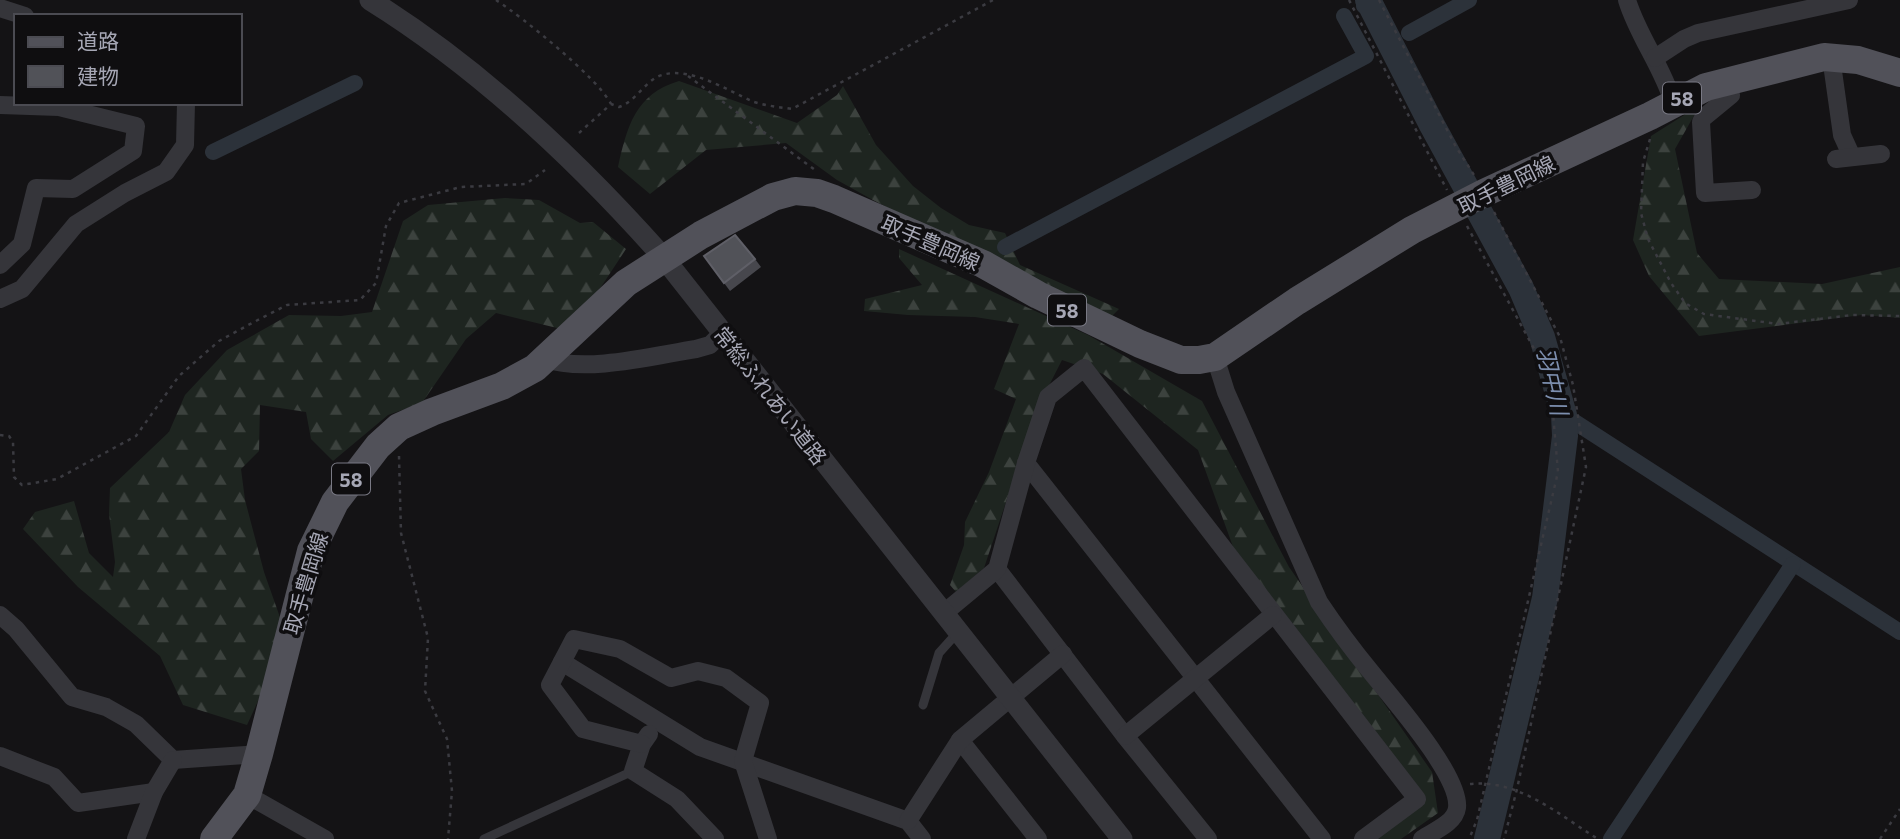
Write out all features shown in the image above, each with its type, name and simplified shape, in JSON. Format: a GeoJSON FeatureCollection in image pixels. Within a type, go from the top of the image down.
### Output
{"type":"FeatureCollection","features":[{"type":"Feature","properties":{"kind":"main road","name":"取手豊岡線"},"geometry":{"type":"LineString","coordinates":[[214,839],[247,796],[311,551],[335,502],[378,446],[399,427],[455,402],[502,386],[535,368],[626,283],[663,257],[773,197],[795,191],[817,193],[983,264],[1038,295],[1140,344],[1181,360],[1199,360],[1215,357],[1412,230],[1706,87],[1831,57],[1858,60],[1900,73]]}},
{"type":"Feature","properties":{"kind":"street","name":"常総ふれあい道路"},"geometry":{"type":"LineString","coordinates":[[370,0],[431,41],[541,130],[663,257],[1122,839]]}},
{"type":"Feature","properties":{"kind":"street"},"geometry":{"type":"LineString","coordinates":[[1627,0],[1655,58],[1662,109]]}},
{"type":"Feature","properties":{"kind":"street"},"geometry":{"type":"LineString","coordinates":[[1655,58],[1684,39],[1714,29],[1849,0]]}},
{"type":"Feature","properties":{"kind":"street"},"geometry":{"type":"LineString","coordinates":[[0,8],[19,14]]}},
{"type":"Feature","properties":{"kind":"street"},"geometry":{"type":"LineString","coordinates":[[1831,57],[1844,158],[1881,154]]}},
{"type":"Feature","properties":{"kind":"street"},"geometry":{"type":"LineString","coordinates":[[1727,81],[1731,95],[1701,122],[1705,193],[1752,190]]}},
{"type":"Feature","properties":{"kind":"street"},"geometry":{"type":"LineString","coordinates":[[0,105],[59,107],[136,126],[133,152],[73,189],[36,188],[22,244],[0,265]]}},
{"type":"Feature","properties":{"kind":"street"},"geometry":{"type":"LineString","coordinates":[[0,299],[22,289],[76,224],[166,172],[185,145],[186,105]]}},
{"type":"Feature","properties":{"kind":"street"},"geometry":{"type":"LineString","coordinates":[[545,359],[560,364],[592,364],[670,353],[710,345],[722,333]]}},
{"type":"Feature","properties":{"kind":"street"},"geometry":{"type":"LineString","coordinates":[[1215,357],[1226,392],[1319,602],[1339,631],[1417,727],[1452,785],[1457,806],[1453,818],[1422,839]]}},
{"type":"Feature","properties":{"kind":"street"},"geometry":{"type":"LineString","coordinates":[[944,613],[997,569],[1026,463],[1048,397],[1084,368],[1417,799],[1363,839]]}},
{"type":"Feature","properties":{"kind":"street"},"geometry":{"type":"LineString","coordinates":[[1026,463],[1322,839]]}},
{"type":"Feature","properties":{"kind":"street"},"geometry":{"type":"LineString","coordinates":[[997,569],[1208,839]]}},
{"type":"Feature","properties":{"kind":"street"},"geometry":{"type":"LineString","coordinates":[[0,615],[16,629],[72,697],[106,707],[136,724],[173,760],[260,754]]}},
{"type":"Feature","properties":{"kind":"street"},"geometry":{"type":"LineString","coordinates":[[1125,736],[1273,615]]}},
{"type":"Feature","properties":{"kind":"street"},"geometry":{"type":"LineString","coordinates":[[642,744],[583,729],[550,685],[574,639],[620,649],[671,678],[698,671],[726,678],[760,703],[743,761],[768,839]]}},
{"type":"Feature","properties":{"kind":"street"},"geometry":{"type":"LineString","coordinates":[[908,821],[960,740],[1063,654]]}},
{"type":"Feature","properties":{"kind":"street"},"geometry":{"type":"LineString","coordinates":[[562,662],[700,747],[908,821],[922,839]]}},
{"type":"Feature","properties":{"kind":"street"},"geometry":{"type":"LineString","coordinates":[[658,723],[642,744],[633,771],[677,799],[715,839]]}},
{"type":"Feature","properties":{"kind":"street"},"geometry":{"type":"LineString","coordinates":[[960,740],[1038,839]]}},
{"type":"Feature","properties":{"kind":"street"},"geometry":{"type":"LineString","coordinates":[[0,756],[54,777],[78,803],[154,793]]}},
{"type":"Feature","properties":{"kind":"street"},"geometry":{"type":"LineString","coordinates":[[136,839],[154,793],[173,760]]}},
{"type":"Feature","properties":{"kind":"street"},"geometry":{"type":"LineString","coordinates":[[247,796],[325,839]]}},
{"type":"Feature","properties":{"kind":"lane"},"geometry":{"type":"LineString","coordinates":[[923,705],[939,653],[958,632]]}},
{"type":"Feature","properties":{"kind":"lane"},"geometry":{"type":"LineString","coordinates":[[484,839],[633,771]]}},
{"type":"Feature","properties":{"kind":"path"},"geometry":{"type":"LineString","coordinates":[[496,0],[563,54],[606,94],[611,104],[619,107],[629,104],[658,76],[676,72],[724,86],[769,106],[792,108],[993,0]]}},
{"type":"Feature","properties":{"kind":"path"},"geometry":{"type":"LineString","coordinates":[[1349,0],[1470,201],[1560,337],[1573,385],[1586,467],[1504,839]]}},
{"type":"Feature","properties":{"kind":"path"},"geometry":{"type":"LineString","coordinates":[[1379,0],[1456,147],[1470,201],[1550,379],[1558,472],[1477,820],[1469,839]]}},
{"type":"Feature","properties":{"kind":"path"},"geometry":{"type":"LineString","coordinates":[[685,74],[817,172]]}},
{"type":"Feature","properties":{"kind":"path"},"geometry":{"type":"LineString","coordinates":[[579,133],[611,104]]}},
{"type":"Feature","properties":{"kind":"path"},"geometry":{"type":"LineString","coordinates":[[1662,109],[1643,162],[1641,213],[1648,239],[1671,283],[1685,303],[1704,314],[1778,324],[1853,315],[1900,316]]}},
{"type":"Feature","properties":{"kind":"path"},"geometry":{"type":"LineString","coordinates":[[0,435],[9,436],[13,442],[14,477],[22,485],[57,478],[136,436],[179,376],[219,341],[287,305],[360,300],[376,283],[386,226],[399,203],[461,187],[526,184],[545,170]]}},
{"type":"Feature","properties":{"kind":"path"},"geometry":{"type":"LineString","coordinates":[[399,427],[401,533],[428,638],[425,691],[447,739],[452,791],[448,839]]}},
{"type":"Feature","properties":{"kind":"path"},"geometry":{"type":"LineString","coordinates":[[1452,785],[1486,782],[1515,789],[1598,839]]}},
{"type":"Feature","properties":{"kind":"path"},"geometry":{"type":"LineString","coordinates":[[1880,839],[1900,809]]}},
{"type":"Feature","properties":{"kind":"green space"},"geometry":{"type":"Polygon","coordinates":[[[679,81],[797,123],[837,95],[843,86],[876,145],[913,186],[969,225],[1005,233],[1020,265],[1119,309],[1112,316],[933,231],[837,180],[786,143],[706,150],[650,194],[618,167],[621,152],[635,114],[643,103],[652,94],[679,81]]]}},
{"type":"Feature","properties":{"kind":"green space"},"geometry":{"type":"Polygon","coordinates":[[[1700,105],[1675,149],[1697,253],[1719,279],[1822,284],[1900,267],[1900,318],[1862,315],[1699,336],[1649,276],[1633,240],[1651,136],[1700,105]]]}},
{"type":"Feature","properties":{"kind":"green space"},"geometry":{"type":"Polygon","coordinates":[[[505,198],[539,200],[580,223],[593,222],[626,249],[601,287],[561,329],[496,313],[466,339],[422,403],[388,415],[333,461],[311,439],[306,412],[260,405],[259,451],[241,469],[245,500],[264,572],[282,623],[275,664],[247,725],[183,705],[160,656],[78,587],[23,529],[35,512],[74,501],[89,553],[113,577],[115,562],[109,514],[110,488],[169,432],[185,395],[227,350],[289,315],[341,316],[372,312],[403,221],[428,205],[505,198]]]}},
{"type":"Feature","properties":{"kind":"green space"},"geometry":{"type":"Polygon","coordinates":[[[899,249],[1088,335],[1202,401],[1289,567],[1432,772],[1438,813],[1401,839],[1374,839],[1423,801],[1236,555],[1198,450],[1103,374],[1062,360],[1037,409],[984,568],[956,592],[950,585],[964,545],[965,522],[989,472],[1016,399],[994,389],[1019,324],[975,317],[864,311],[865,299],[922,285],[899,258],[899,249]]]}},
{"type":"Feature","properties":{"kind":"building"},"geometry":{"type":"Polygon","coordinates":[[[735,235],[755,259],[724,283],[704,256],[735,235]]]}},
{"type":"Feature","properties":{"kind":"waterway","name":"羽中川"},"geometry":{"type":"LineString","coordinates":[[1368,0],[1432,125],[1521,288],[1542,337],[1564,415],[1565,436],[1545,598],[1487,839]]}},
{"type":"Feature","properties":{"kind":"waterway"},"geometry":{"type":"LineString","coordinates":[[1409,33],[1469,0]]}},
{"type":"Feature","properties":{"kind":"waterway","name":"羽中川"},"geometry":{"type":"LineString","coordinates":[[1364,6],[1369,3]]}},
{"type":"Feature","properties":{"kind":"waterway"},"geometry":{"type":"LineString","coordinates":[[1005,247],[1366,56],[1344,16]]}},
{"type":"Feature","properties":{"kind":"waterway"},"geometry":{"type":"LineString","coordinates":[[213,152],[355,83]]}},
{"type":"Feature","properties":{"kind":"waterway"},"geometry":{"type":"LineString","coordinates":[[1564,415],[1900,632]]}},
{"type":"Feature","properties":{"kind":"waterway"},"geometry":{"type":"LineString","coordinates":[[1611,839],[1793,564]]}}]}
